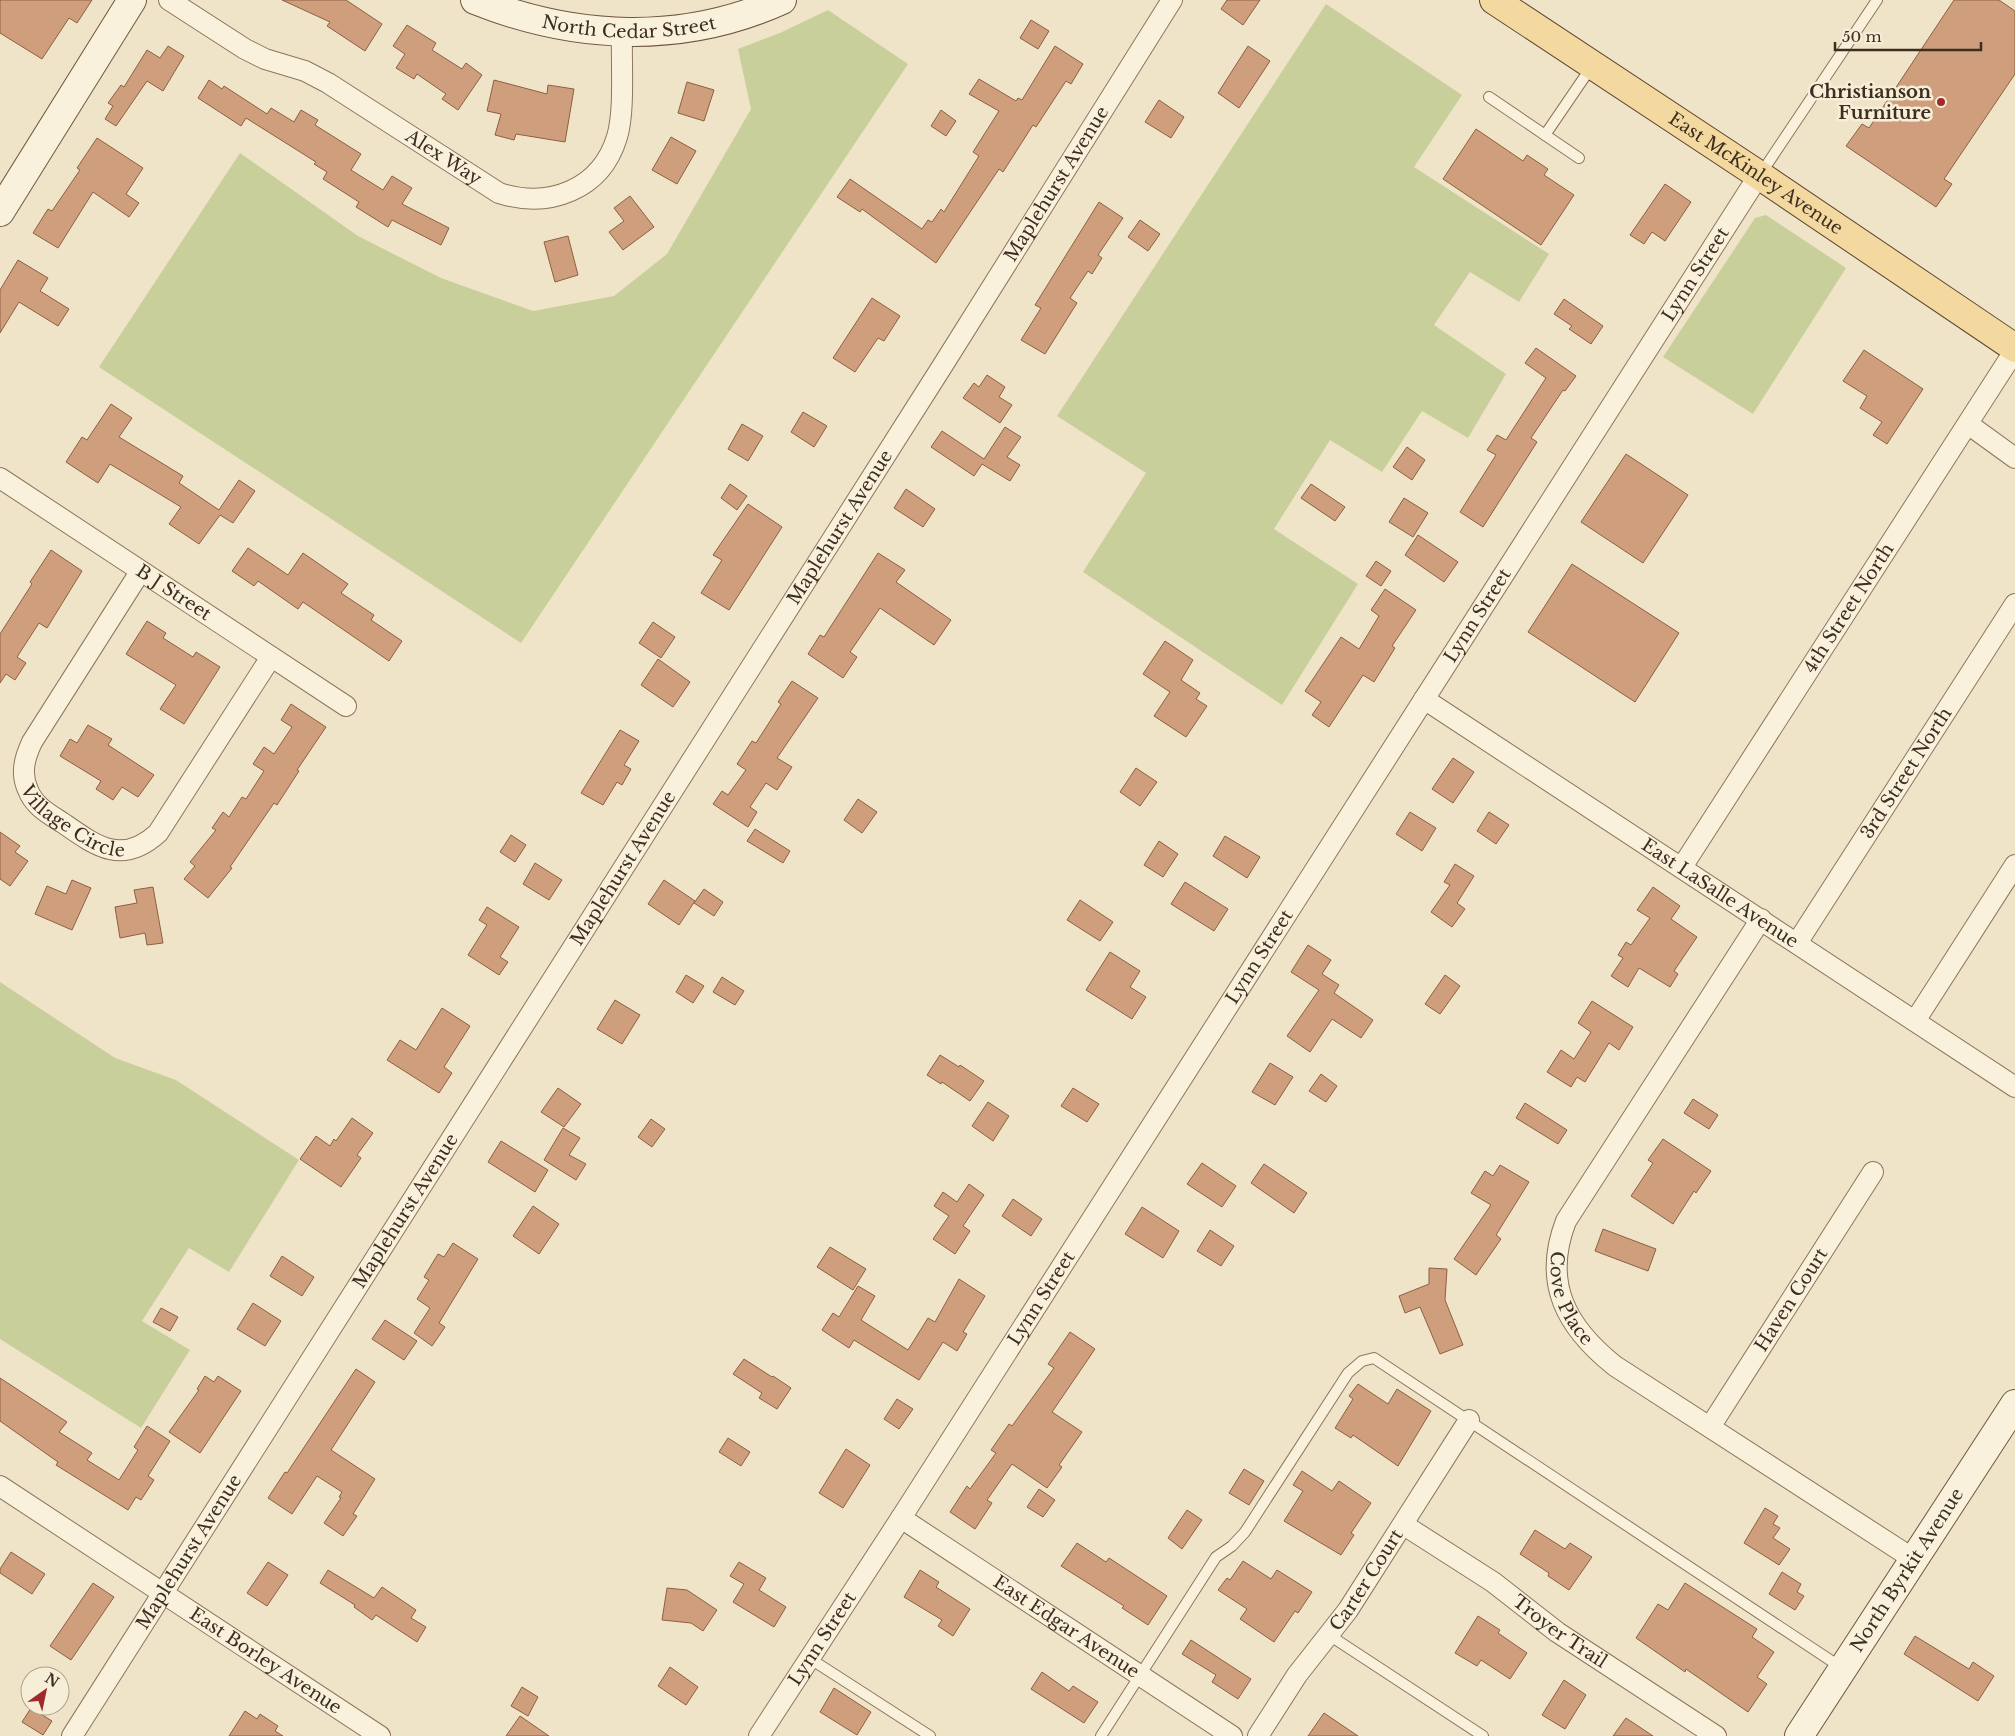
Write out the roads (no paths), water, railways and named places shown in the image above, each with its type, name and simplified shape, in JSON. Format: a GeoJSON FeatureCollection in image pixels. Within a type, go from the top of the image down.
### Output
{"type":"FeatureCollection","features":[{"type":"Feature","properties":{"kind":"main road","name":"East McKinley Avenue"},"geometry":{"type":"LineString","coordinates":[[1494,0],[1759,175],[2015,349]]}},
{"type":"Feature","properties":{"kind":"street"},"geometry":{"type":"LineString","coordinates":[[0,212],[132,0]]}},
{"type":"Feature","properties":{"kind":"street","name":"Alex Way"},"geometry":{"type":"LineString","coordinates":[[169,0],[245,49],[265,59],[305,70],[328,82],[499,193],[514,198],[537,200],[552,198],[581,186],[598,171],[608,158],[617,137],[620,114],[622,33]]}},
{"type":"Feature","properties":{"kind":"street","name":"North Cedar Street"},"geometry":{"type":"LineString","coordinates":[[475,0],[522,15],[563,25],[622,33],[688,29],[735,18],[782,0]]}},
{"type":"Feature","properties":{"kind":"street","name":"Maplehurst Avenue"},"geometry":{"type":"LineString","coordinates":[[72,1736],[943,366],[1172,0]]}},
{"type":"Feature","properties":{"kind":"street","name":"Lynn Street"},"geometry":{"type":"LineString","coordinates":[[759,1736],[901,1518],[1759,175]]}},
{"type":"Feature","properties":{"kind":"street","name":"4th Street North"},"geometry":{"type":"LineString","coordinates":[[1682,867],[2015,349]]}},
{"type":"Feature","properties":{"kind":"street"},"geometry":{"type":"LineString","coordinates":[[1968,424],[2015,458]]}},
{"type":"Feature","properties":{"kind":"street","name":"B J Street"},"geometry":{"type":"LineString","coordinates":[[0,478],[346,706]]}},
{"type":"Feature","properties":{"kind":"street","name":"Village Circle"},"geometry":{"type":"LineString","coordinates":[[140,572],[32,742],[25,758],[24,770],[27,788],[32,799],[40,808],[90,842],[109,849],[133,849],[149,841],[158,833],[271,657]]}},
{"type":"Feature","properties":{"kind":"street","name":"3rd Street North"},"geometry":{"type":"LineString","coordinates":[[1797,942],[2015,604]]}},
{"type":"Feature","properties":{"kind":"street","name":"East LaSalle Avenue"},"geometry":{"type":"LineString","coordinates":[[1424,699],[2015,1086]]}},
{"type":"Feature","properties":{"kind":"street"},"geometry":{"type":"LineString","coordinates":[[1915,1021],[2015,865]]}},
{"type":"Feature","properties":{"kind":"street","name":"Cove Place"},"geometry":{"type":"LineString","coordinates":[[1761,919],[1566,1221],[1560,1237],[1556,1262],[1558,1288],[1570,1319],[1583,1337],[1598,1353],[1615,1366],[1915,1560]]}},
{"type":"Feature","properties":{"kind":"street","name":"Haven Court"},"geometry":{"type":"LineString","coordinates":[[1710,1427],[1872,1172]]}},
{"type":"Feature","properties":{"kind":"street","name":"North Byrkit Avenue"},"geometry":{"type":"LineString","coordinates":[[1799,1736],[2015,1404]]}},
{"type":"Feature","properties":{"kind":"street","name":"Carter Court"},"geometry":{"type":"LineString","coordinates":[[1258,1736],[1297,1675],[1348,1610],[1404,1525],[1469,1420]]}},
{"type":"Feature","properties":{"kind":"street","name":"East Borley Avenue"},"geometry":{"type":"LineString","coordinates":[[0,1486],[380,1736]]}},
{"type":"Feature","properties":{"kind":"street","name":"East Edgar Avenue"},"geometry":{"type":"LineString","coordinates":[[901,1518],[1232,1736]]}},
{"type":"Feature","properties":{"kind":"street","name":"Troyer Trail"},"geometry":{"type":"LineString","coordinates":[[1404,1525],[1493,1582],[1557,1632],[1716,1736]]}},
{"type":"Feature","properties":{"kind":"lane"},"geometry":{"type":"LineString","coordinates":[[1759,175],[1877,0]]}},
{"type":"Feature","properties":{"kind":"lane"},"geometry":{"type":"LineString","coordinates":[[1546,135],[1592,65]]}},
{"type":"Feature","properties":{"kind":"lane"},"geometry":{"type":"LineString","coordinates":[[1488,97],[1579,158]]}},
{"type":"Feature","properties":{"kind":"lane"},"geometry":{"type":"LineString","coordinates":[[1101,1736],[1216,1557],[1232,1546],[1245,1532],[1348,1373],[1362,1361],[1374,1358],[1843,1669]]}},
{"type":"Feature","properties":{"kind":"lane"},"geometry":{"type":"LineString","coordinates":[[1329,1635],[1483,1736]]}},
{"type":"Feature","properties":{"kind":"lane"},"geometry":{"type":"LineString","coordinates":[[809,1658],[930,1736]]}},
{"type":"Feature","properties":{"kind":"place","name":"Christianson Furniture"},"geometry":{"type":"Point","coordinates":[1941,102]}}]}
